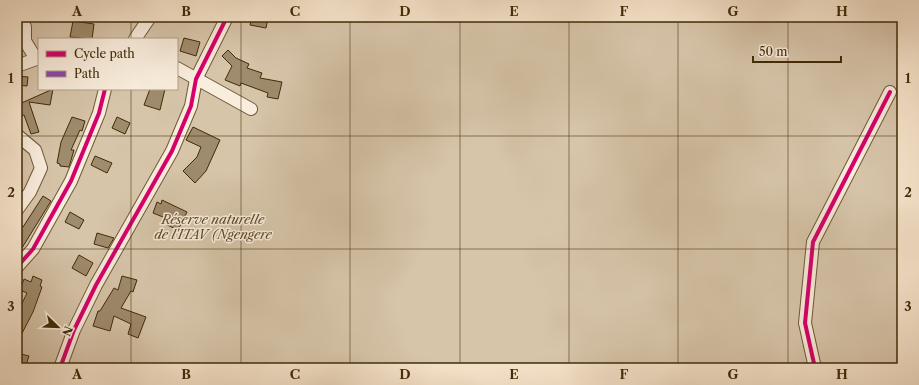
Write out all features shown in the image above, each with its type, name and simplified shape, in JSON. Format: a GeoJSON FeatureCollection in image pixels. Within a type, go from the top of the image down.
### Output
{"type":"FeatureCollection","features":[{"type":"Feature","properties":{"kind":"street"},"geometry":{"type":"LineString","coordinates":[[17,66],[37,59],[25,41],[25,27],[20,17]]}},
{"type":"Feature","properties":{"kind":"street"},"geometry":{"type":"LineString","coordinates":[[136,38],[150,17]]}},
{"type":"Feature","properties":{"kind":"street"},"geometry":{"type":"LineString","coordinates":[[60,368],[74,330],[96,285],[172,151],[191,106],[196,79],[227,17]]}},
{"type":"Feature","properties":{"kind":"street"},"geometry":{"type":"LineString","coordinates":[[178,69],[251,108]]}},
{"type":"Feature","properties":{"kind":"street"},"geometry":{"type":"LineString","coordinates":[[17,267],[33,250],[71,181],[99,113],[105,90]]}},
{"type":"Feature","properties":{"kind":"street"},"geometry":{"type":"LineString","coordinates":[[815,368],[805,323],[813,242],[890,92]]}},
{"type":"Feature","properties":{"kind":"street"},"geometry":{"type":"LineString","coordinates":[[17,135],[34,150],[41,168],[30,192],[17,210]]}},
{"type":"Feature","properties":{"kind":"green space","name":"Réserve naturelle de l'ITAV (Ngengere"},"geometry":{"type":"Polygon","coordinates":[[[17,17],[902,17],[902,368],[17,368],[17,17]]]}},
{"type":"Feature","properties":{"kind":"building"},"geometry":{"type":"Polygon","coordinates":[[[252,17],[268,18],[266,28],[250,25],[252,17]]]}},
{"type":"Feature","properties":{"kind":"building"},"geometry":{"type":"Polygon","coordinates":[[[73,21],[94,24],[92,38],[70,37],[73,21]]]}},
{"type":"Feature","properties":{"kind":"building"},"geometry":{"type":"Polygon","coordinates":[[[184,38],[200,42],[196,56],[180,51],[184,38]]]}},
{"type":"Feature","properties":{"kind":"building"},"geometry":{"type":"Polygon","coordinates":[[[228,50],[236,58],[249,64],[247,68],[262,73],[260,78],[282,82],[278,99],[267,97],[268,93],[241,83],[240,86],[225,80],[232,66],[222,56],[228,50]]]}},
{"type":"Feature","properties":{"kind":"building"},"geometry":{"type":"Polygon","coordinates":[[[18,76],[28,77],[27,86],[17,85],[18,76]]]}},
{"type":"Feature","properties":{"kind":"building"},"geometry":{"type":"Polygon","coordinates":[[[53,90],[50,105],[29,102],[39,132],[31,134],[24,115],[17,118],[17,105],[53,90]]]}},
{"type":"Feature","properties":{"kind":"building"},"geometry":{"type":"Polygon","coordinates":[[[150,90],[165,90],[160,110],[144,105],[150,90]]]}},
{"type":"Feature","properties":{"kind":"building"},"geometry":{"type":"Polygon","coordinates":[[[72,117],[85,121],[82,131],[80,130],[71,150],[74,150],[69,167],[60,166],[60,164],[57,163],[61,142],[72,117]]]}},
{"type":"Feature","properties":{"kind":"building"},"geometry":{"type":"Polygon","coordinates":[[[117,117],[130,123],[125,134],[112,128],[117,117]]]}},
{"type":"Feature","properties":{"kind":"building"},"geometry":{"type":"Polygon","coordinates":[[[193,127],[220,140],[206,171],[195,183],[183,171],[197,157],[201,147],[186,140],[193,127]]]}},
{"type":"Feature","properties":{"kind":"building"},"geometry":{"type":"Polygon","coordinates":[[[95,156],[112,163],[107,173],[91,165],[95,156]]]}},
{"type":"Feature","properties":{"kind":"building"},"geometry":{"type":"Polygon","coordinates":[[[43,196],[51,201],[17,256],[17,232],[21,225],[23,227],[43,196]]]}},
{"type":"Feature","properties":{"kind":"building"},"geometry":{"type":"Polygon","coordinates":[[[162,200],[187,212],[178,230],[165,224],[168,219],[153,213],[157,202],[161,204],[162,200]]]}},
{"type":"Feature","properties":{"kind":"building"},"geometry":{"type":"Polygon","coordinates":[[[70,212],[84,220],[79,229],[65,222],[70,212]]]}},
{"type":"Feature","properties":{"kind":"building"},"geometry":{"type":"Polygon","coordinates":[[[97,233],[114,238],[108,248],[94,244],[97,233]]]}},
{"type":"Feature","properties":{"kind":"building"},"geometry":{"type":"Polygon","coordinates":[[[79,255],[93,263],[86,276],[72,268],[79,255]]]}},
{"type":"Feature","properties":{"kind":"building"},"geometry":{"type":"Polygon","coordinates":[[[33,276],[42,280],[40,286],[42,287],[33,312],[17,343],[17,314],[27,293],[20,290],[24,279],[31,282],[33,276]]]}},
{"type":"Feature","properties":{"kind":"building"},"geometry":{"type":"Polygon","coordinates":[[[122,276],[137,280],[133,292],[131,291],[121,308],[146,317],[138,338],[128,334],[131,324],[114,316],[110,331],[93,326],[98,311],[100,311],[114,288],[118,290],[122,276]]]}},
{"type":"Feature","properties":{"kind":"building"},"geometry":{"type":"Polygon","coordinates":[[[17,353],[29,356],[25,368],[17,368],[17,353]]]}},
{"type":"Feature","properties":{"kind":"marked path"},"geometry":{"type":"LineString","coordinates":[[901,368],[902,364]]}},
{"type":"Feature","properties":{"kind":"cycle path"},"geometry":{"type":"LineString","coordinates":[[60,368],[74,330],[96,285],[172,151],[191,106],[196,79],[227,17]]}},
{"type":"Feature","properties":{"kind":"cycle path"},"geometry":{"type":"LineString","coordinates":[[17,267],[33,249],[71,181],[99,113],[105,90]]}},
{"type":"Feature","properties":{"kind":"cycle path"},"geometry":{"type":"LineString","coordinates":[[815,368],[805,323],[813,242],[890,92]]}}]}
